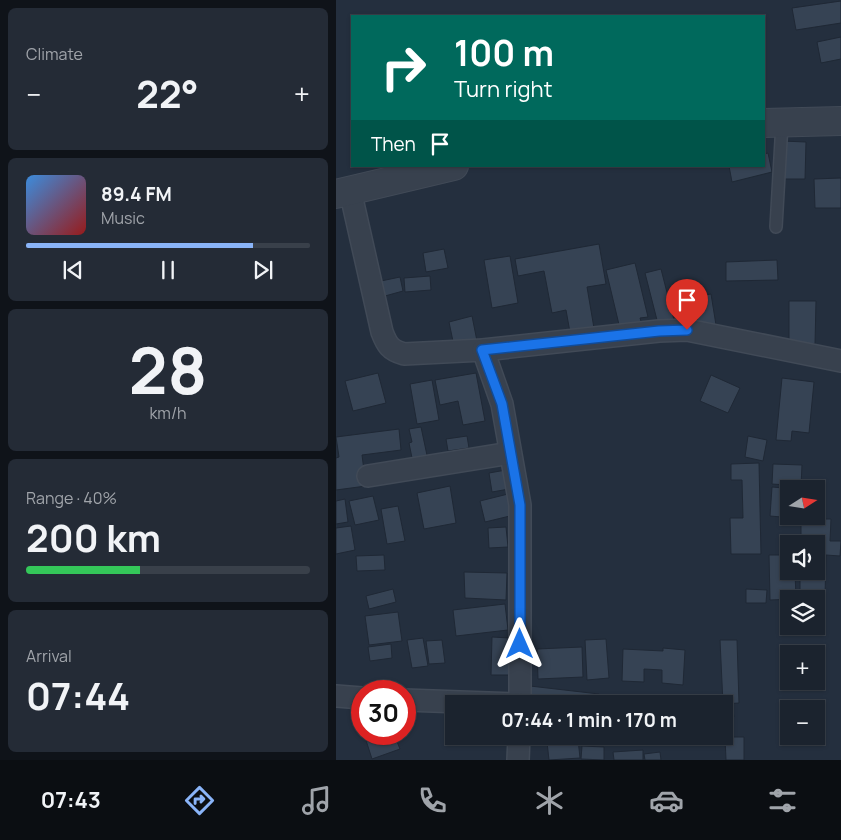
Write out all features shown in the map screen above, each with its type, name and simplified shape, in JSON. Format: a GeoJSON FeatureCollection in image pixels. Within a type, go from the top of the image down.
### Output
{"type":"FeatureCollection","features":[{"type":"Feature","properties":{"kind":"street"},"geometry":{"type":"LineString","coordinates":[[773,123],[841,121]]}},
{"type":"Feature","properties":{"kind":"street"},"geometry":{"type":"LineString","coordinates":[[450,167],[343,192],[382,332],[387,345],[392,351],[404,354],[482,350],[659,331],[687,330],[841,361]]}},
{"type":"Feature","properties":{"kind":"street"},"geometry":{"type":"LineString","coordinates":[[482,350],[502,404],[520,505],[520,695]]}},
{"type":"Feature","properties":{"kind":"street"},"geometry":{"type":"LineString","coordinates":[[368,476],[510,453]]}},
{"type":"Feature","properties":{"kind":"street"},"geometry":{"type":"LineString","coordinates":[[336,696],[351,697]]}},
{"type":"Feature","properties":{"kind":"street"},"geometry":{"type":"LineString","coordinates":[[416,700],[445,701]]}},
{"type":"Feature","properties":{"kind":"street"},"geometry":{"type":"LineString","coordinates":[[518,760],[519,745]]}},
{"type":"Feature","properties":{"kind":"lane"},"geometry":{"type":"LineString","coordinates":[[773,123],[776,228]]}},
{"type":"Feature","properties":{"kind":"building"},"geometry":{"type":"Polygon","coordinates":[[[841,1],[841,23],[796,30],[792,8],[841,1]]]}},
{"type":"Feature","properties":{"kind":"building"},"geometry":{"type":"Polygon","coordinates":[[[841,37],[841,59],[821,63],[817,42],[841,37]]]}},
{"type":"Feature","properties":{"kind":"building"},"geometry":{"type":"Polygon","coordinates":[[[782,141],[806,142],[805,179],[781,179],[782,141]]]}},
{"type":"Feature","properties":{"kind":"building"},"geometry":{"type":"Polygon","coordinates":[[[768,153],[772,172],[732,182],[729,167],[765,167],[765,154],[768,153]]]}},
{"type":"Feature","properties":{"kind":"building"},"geometry":{"type":"Polygon","coordinates":[[[841,178],[841,208],[815,208],[814,179],[841,178]]]}},
{"type":"Feature","properties":{"kind":"building"},"geometry":{"type":"Polygon","coordinates":[[[599,244],[606,284],[587,287],[595,334],[571,338],[566,310],[552,313],[544,271],[518,276],[515,259],[599,244]]]}},
{"type":"Feature","properties":{"kind":"building"},"geometry":{"type":"Polygon","coordinates":[[[444,249],[448,268],[426,272],[423,253],[444,249]]]}},
{"type":"Feature","properties":{"kind":"building"},"geometry":{"type":"Polygon","coordinates":[[[510,256],[518,303],[492,308],[484,260],[510,256]]]}},
{"type":"Feature","properties":{"kind":"building"},"geometry":{"type":"Polygon","coordinates":[[[777,260],[778,280],[726,281],[726,262],[777,260]]]}},
{"type":"Feature","properties":{"kind":"building"},"geometry":{"type":"Polygon","coordinates":[[[635,263],[648,317],[640,318],[643,328],[621,333],[606,270],[635,263]]]}},
{"type":"Feature","properties":{"kind":"building"},"geometry":{"type":"Polygon","coordinates":[[[661,269],[674,320],[658,324],[645,273],[661,269]]]}},
{"type":"Feature","properties":{"kind":"building"},"geometry":{"type":"Polygon","coordinates":[[[430,276],[431,290],[405,292],[404,278],[430,276]]]}},
{"type":"Feature","properties":{"kind":"building"},"geometry":{"type":"Polygon","coordinates":[[[400,277],[403,291],[385,296],[381,281],[400,277]]]}},
{"type":"Feature","properties":{"kind":"building"},"geometry":{"type":"Polygon","coordinates":[[[711,294],[716,325],[699,327],[698,320],[681,323],[677,300],[711,294]]]}},
{"type":"Feature","properties":{"kind":"building"},"geometry":{"type":"Polygon","coordinates":[[[789,301],[816,301],[815,344],[789,344],[789,301]]]}},
{"type":"Feature","properties":{"kind":"building"},"geometry":{"type":"Polygon","coordinates":[[[472,316],[478,346],[455,351],[449,322],[472,316]]]}},
{"type":"Feature","properties":{"kind":"building"},"geometry":{"type":"Polygon","coordinates":[[[378,373],[386,403],[353,411],[345,381],[378,373]]]}},
{"type":"Feature","properties":{"kind":"building"},"geometry":{"type":"Polygon","coordinates":[[[476,373],[485,421],[463,425],[458,401],[440,405],[435,380],[476,373]]]}},
{"type":"Feature","properties":{"kind":"building"},"geometry":{"type":"Polygon","coordinates":[[[711,375],[740,388],[728,413],[700,401],[711,375]]]}},
{"type":"Feature","properties":{"kind":"building"},"geometry":{"type":"Polygon","coordinates":[[[782,378],[814,382],[809,433],[792,431],[791,441],[776,440],[782,378]]]}},
{"type":"Feature","properties":{"kind":"building"},"geometry":{"type":"Polygon","coordinates":[[[432,380],[439,420],[417,424],[410,384],[432,380]]]}},
{"type":"Feature","properties":{"kind":"building"},"geometry":{"type":"Polygon","coordinates":[[[421,427],[428,460],[413,463],[409,443],[412,442],[409,429],[421,427]]]}},
{"type":"Feature","properties":{"kind":"building"},"geometry":{"type":"Polygon","coordinates":[[[399,429],[401,450],[362,455],[366,486],[336,490],[336,458],[339,457],[336,437],[399,429]]]}},
{"type":"Feature","properties":{"kind":"building"},"geometry":{"type":"Polygon","coordinates":[[[467,436],[469,448],[448,451],[446,439],[467,436]]]}},
{"type":"Feature","properties":{"kind":"building"},"geometry":{"type":"Polygon","coordinates":[[[748,436],[767,440],[763,461],[745,457],[748,436]]]}},
{"type":"Feature","properties":{"kind":"building"},"geometry":{"type":"Polygon","coordinates":[[[759,463],[761,554],[731,554],[730,518],[743,518],[742,480],[731,480],[731,464],[759,463]]]}},
{"type":"Feature","properties":{"kind":"building"},"geometry":{"type":"Polygon","coordinates":[[[773,464],[802,465],[801,480],[780,480],[780,485],[772,484],[773,464]]]}},
{"type":"Feature","properties":{"kind":"building"},"geometry":{"type":"Polygon","coordinates":[[[506,470],[509,489],[492,492],[489,473],[506,470]]]}},
{"type":"Feature","properties":{"kind":"building"},"geometry":{"type":"Polygon","coordinates":[[[450,486],[456,523],[424,529],[417,493],[450,486]]]}},
{"type":"Feature","properties":{"kind":"building"},"geometry":{"type":"Polygon","coordinates":[[[772,487],[780,488],[780,517],[770,516],[772,487]]]}},
{"type":"Feature","properties":{"kind":"building"},"geometry":{"type":"Polygon","coordinates":[[[508,494],[514,515],[485,522],[480,501],[508,494]]]}},
{"type":"Feature","properties":{"kind":"building"},"geometry":{"type":"Polygon","coordinates":[[[373,496],[379,520],[355,525],[349,501],[373,496]]]}},
{"type":"Feature","properties":{"kind":"building"},"geometry":{"type":"Polygon","coordinates":[[[345,499],[348,522],[336,524],[336,501],[345,499]]]}},
{"type":"Feature","properties":{"kind":"building"},"geometry":{"type":"Polygon","coordinates":[[[398,506],[405,541],[387,544],[381,509],[398,506]]]}},
{"type":"Feature","properties":{"kind":"building"},"geometry":{"type":"Polygon","coordinates":[[[825,519],[831,519],[830,541],[841,541],[840,556],[826,555],[825,596],[825,590],[800,590],[800,580],[825,580],[825,535],[801,535],[801,525],[825,525],[825,519]]]}},
{"type":"Feature","properties":{"kind":"building"},"geometry":{"type":"Polygon","coordinates":[[[351,526],[355,550],[336,554],[336,528],[351,526]]]}},
{"type":"Feature","properties":{"kind":"building"},"geometry":{"type":"Polygon","coordinates":[[[506,527],[508,547],[489,548],[488,528],[506,527]]]}},
{"type":"Feature","properties":{"kind":"building"},"geometry":{"type":"Polygon","coordinates":[[[384,555],[385,570],[357,571],[356,556],[384,555]]]}},
{"type":"Feature","properties":{"kind":"building"},"geometry":{"type":"Polygon","coordinates":[[[769,555],[780,555],[780,580],[795,580],[796,590],[780,590],[780,600],[770,600],[769,555]]]}},
{"type":"Feature","properties":{"kind":"building"},"geometry":{"type":"Polygon","coordinates":[[[464,572],[507,573],[506,600],[465,598],[464,572]]]}},
{"type":"Feature","properties":{"kind":"building"},"geometry":{"type":"Polygon","coordinates":[[[393,589],[396,602],[369,609],[366,596],[393,589]]]}},
{"type":"Feature","properties":{"kind":"building"},"geometry":{"type":"Polygon","coordinates":[[[746,589],[767,590],[766,603],[746,603],[746,589]]]}},
{"type":"Feature","properties":{"kind":"building"},"geometry":{"type":"Polygon","coordinates":[[[505,604],[508,630],[456,636],[453,610],[505,604]]]}},
{"type":"Feature","properties":{"kind":"building"},"geometry":{"type":"Polygon","coordinates":[[[398,612],[402,641],[369,645],[365,616],[398,612]]]}},
{"type":"Feature","properties":{"kind":"building"},"geometry":{"type":"Polygon","coordinates":[[[492,637],[510,638],[509,675],[491,675],[492,637]]]}},
{"type":"Feature","properties":{"kind":"building"},"geometry":{"type":"Polygon","coordinates":[[[423,638],[428,666],[412,668],[407,640],[423,638]]]}},
{"type":"Feature","properties":{"kind":"building"},"geometry":{"type":"Polygon","coordinates":[[[606,639],[609,678],[587,680],[585,640],[606,639]]]}},
{"type":"Feature","properties":{"kind":"building"},"geometry":{"type":"Polygon","coordinates":[[[442,640],[445,663],[429,664],[426,641],[442,640]]]}},
{"type":"Feature","properties":{"kind":"building"},"geometry":{"type":"Polygon","coordinates":[[[720,640],[737,640],[739,703],[733,703],[733,695],[723,695],[720,640]]]}},
{"type":"Feature","properties":{"kind":"building"},"geometry":{"type":"Polygon","coordinates":[[[391,644],[392,658],[370,661],[368,647],[391,644]]]}},
{"type":"Feature","properties":{"kind":"building"},"geometry":{"type":"Polygon","coordinates":[[[582,647],[583,677],[538,679],[537,649],[582,647]]]}},
{"type":"Feature","properties":{"kind":"building"},"geometry":{"type":"Polygon","coordinates":[[[663,648],[685,650],[683,685],[662,683],[662,670],[644,669],[644,682],[622,681],[623,649],[663,651],[663,648]]]}},
{"type":"Feature","properties":{"kind":"building"},"geometry":{"type":"Polygon","coordinates":[[[530,686],[599,694],[599,695],[529,695],[530,686]]]}},
{"type":"Feature","properties":{"kind":"building"},"geometry":{"type":"Polygon","coordinates":[[[733,737],[744,737],[744,760],[726,760],[725,745],[733,745],[733,737]]]}},
{"type":"Feature","properties":{"kind":"building"},"geometry":{"type":"Polygon","coordinates":[[[368,745],[398,745],[400,749],[372,759],[368,745]]]}},
{"type":"Feature","properties":{"kind":"building"},"geometry":{"type":"Polygon","coordinates":[[[547,745],[579,745],[580,758],[549,760],[547,745]]]}},
{"type":"Feature","properties":{"kind":"building"},"geometry":{"type":"Polygon","coordinates":[[[582,746],[604,747],[604,760],[581,759],[582,746]]]}},
{"type":"Feature","properties":{"kind":"building"},"geometry":{"type":"Polygon","coordinates":[[[643,750],[643,760],[614,760],[613,752],[643,750]]]}},
{"type":"Feature","properties":{"kind":"building"},"geometry":{"type":"Polygon","coordinates":[[[660,752],[661,760],[645,760],[644,754],[660,752]]]}},
{"type":"Feature","properties":{"kind":"route"},"geometry":{"type":"LineString","coordinates":[[520,644],[520,505],[502,404],[482,350],[659,331],[687,330]]}}]}
